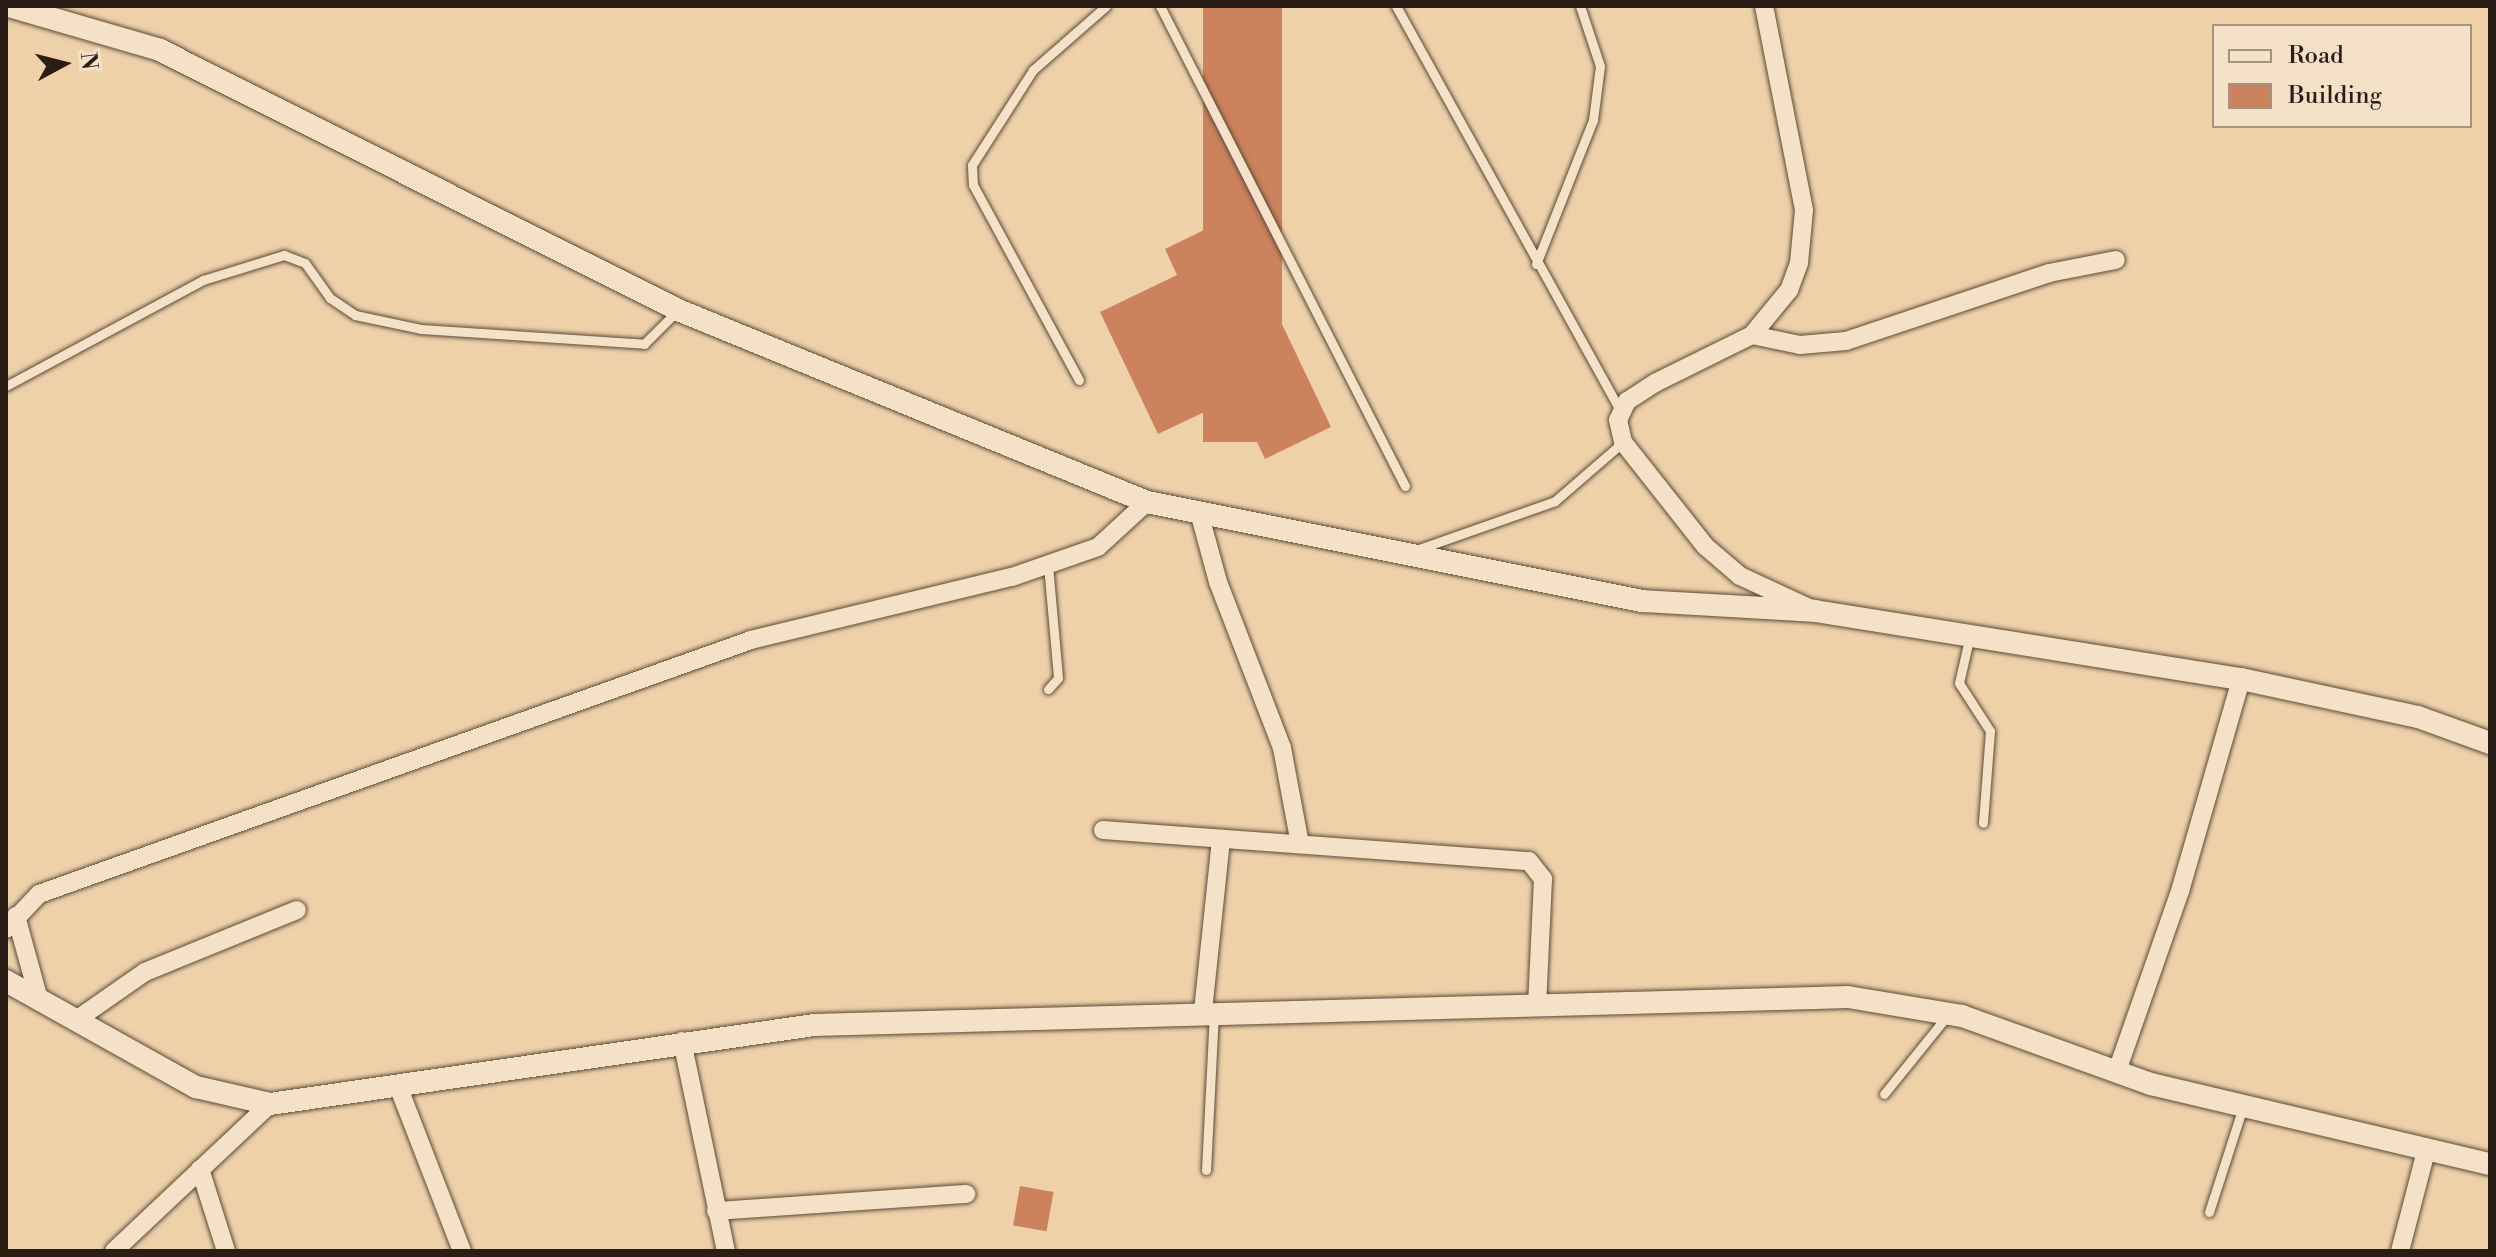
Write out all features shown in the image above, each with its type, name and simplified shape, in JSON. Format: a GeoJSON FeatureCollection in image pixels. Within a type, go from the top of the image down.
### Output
{"type":"FeatureCollection","features":[{"type":"Feature","properties":{"kind":"street"},"geometry":{"type":"LineString","coordinates":[[9,6],[160,50],[678,310],[1147,502],[1200,516],[1407,553],[1642,601],[1815,611],[2241,679],[2418,717],[2490,743]]}},
{"type":"Feature","properties":{"kind":"street"},"geometry":{"type":"LineString","coordinates":[[1764,6],[1804,236],[1789,290],[1752,335],[1655,383],[1620,410],[1623,442],[1705,546],[1740,576],[1815,611]]}},
{"type":"Feature","properties":{"kind":"street"},"geometry":{"type":"LineString","coordinates":[[1752,335],[1825,345],[2049,273],[2116,260]]}},
{"type":"Feature","properties":{"kind":"street"},"geometry":{"type":"LineString","coordinates":[[38,996],[11,922],[39,894],[751,640],[1048,565],[1098,547],[1147,502]]}},
{"type":"Feature","properties":{"kind":"street"},"geometry":{"type":"LineString","coordinates":[[1200,516],[1218,582],[1282,748],[1300,844]]}},
{"type":"Feature","properties":{"kind":"street"},"geometry":{"type":"LineString","coordinates":[[2117,1071],[2180,891],[2241,679]]}},
{"type":"Feature","properties":{"kind":"street"},"geometry":{"type":"LineString","coordinates":[[1103,830],[1529,861],[1541,868],[1537,1005]]}},
{"type":"Feature","properties":{"kind":"street"},"geometry":{"type":"LineString","coordinates":[[1209,1012],[1221,839]]}},
{"type":"Feature","properties":{"kind":"street"},"geometry":{"type":"LineString","coordinates":[[79,1018],[145,972],[297,910]]}},
{"type":"Feature","properties":{"kind":"street"},"geometry":{"type":"LineString","coordinates":[[6,981],[79,1018],[196,1087],[270,1104],[682,1041],[932,1017],[1848,997],[1949,1013],[2117,1071],[2243,1107],[2490,1164]]}},
{"type":"Feature","properties":{"kind":"street"},"geometry":{"type":"LineString","coordinates":[[682,1041],[726,1251]]}},
{"type":"Feature","properties":{"kind":"street"},"geometry":{"type":"LineString","coordinates":[[398,1086],[462,1251]]}},
{"type":"Feature","properties":{"kind":"street"},"geometry":{"type":"LineString","coordinates":[[114,1251],[270,1104]]}},
{"type":"Feature","properties":{"kind":"street"},"geometry":{"type":"LineString","coordinates":[[2400,1251],[2426,1151]]}},
{"type":"Feature","properties":{"kind":"street"},"geometry":{"type":"LineString","coordinates":[[200,1169],[226,1251]]}},
{"type":"Feature","properties":{"kind":"street"},"geometry":{"type":"LineString","coordinates":[[716,1211],[966,1194]]}},
{"type":"Feature","properties":{"kind":"lane"},"geometry":{"type":"LineString","coordinates":[[1079,380],[973,185],[972,165],[1033,70],[1106,6]]}},
{"type":"Feature","properties":{"kind":"lane"},"geometry":{"type":"LineString","coordinates":[[1160,6],[1405,486]]}},
{"type":"Feature","properties":{"kind":"lane"},"geometry":{"type":"LineString","coordinates":[[1396,6],[1536,264],[1620,410]]}},
{"type":"Feature","properties":{"kind":"lane"},"geometry":{"type":"LineString","coordinates":[[1536,264],[1593,120],[1600,66],[1580,6]]}},
{"type":"Feature","properties":{"kind":"lane"},"geometry":{"type":"LineString","coordinates":[[6,386],[203,280],[284,255],[305,263],[330,298],[355,315],[421,329],[644,344],[678,310]]}},
{"type":"Feature","properties":{"kind":"lane"},"geometry":{"type":"LineString","coordinates":[[1407,553],[1555,501],[1623,442]]}},
{"type":"Feature","properties":{"kind":"lane"},"geometry":{"type":"LineString","coordinates":[[1048,565],[1058,678],[1048,689]]}},
{"type":"Feature","properties":{"kind":"lane"},"geometry":{"type":"LineString","coordinates":[[1970,635],[1959,683],[1990,731],[1983,823]]}},
{"type":"Feature","properties":{"kind":"lane"},"geometry":{"type":"LineString","coordinates":[[1206,1170],[1209,1012]]}},
{"type":"Feature","properties":{"kind":"lane"},"geometry":{"type":"LineString","coordinates":[[1884,1094],[1949,1013]]}},
{"type":"Feature","properties":{"kind":"lane"},"geometry":{"type":"LineString","coordinates":[[2209,1212],[2243,1107]]}},
{"type":"Feature","properties":{"kind":"building"},"geometry":{"type":"Polygon","coordinates":[[[1203,6],[1282,6],[1282,442],[1203,442],[1203,6]]]}},
{"type":"Feature","properties":{"kind":"building"},"geometry":{"type":"Polygon","coordinates":[[[1231,217],[1331,427],[1265,459],[1236,397],[1158,434],[1100,312],[1177,275],[1165,249],[1231,217]]]}},
{"type":"Feature","properties":{"kind":"building"},"geometry":{"type":"Polygon","coordinates":[[[1020,1186],[1053,1192],[1047,1231],[1013,1225],[1020,1186]]]}}]}
